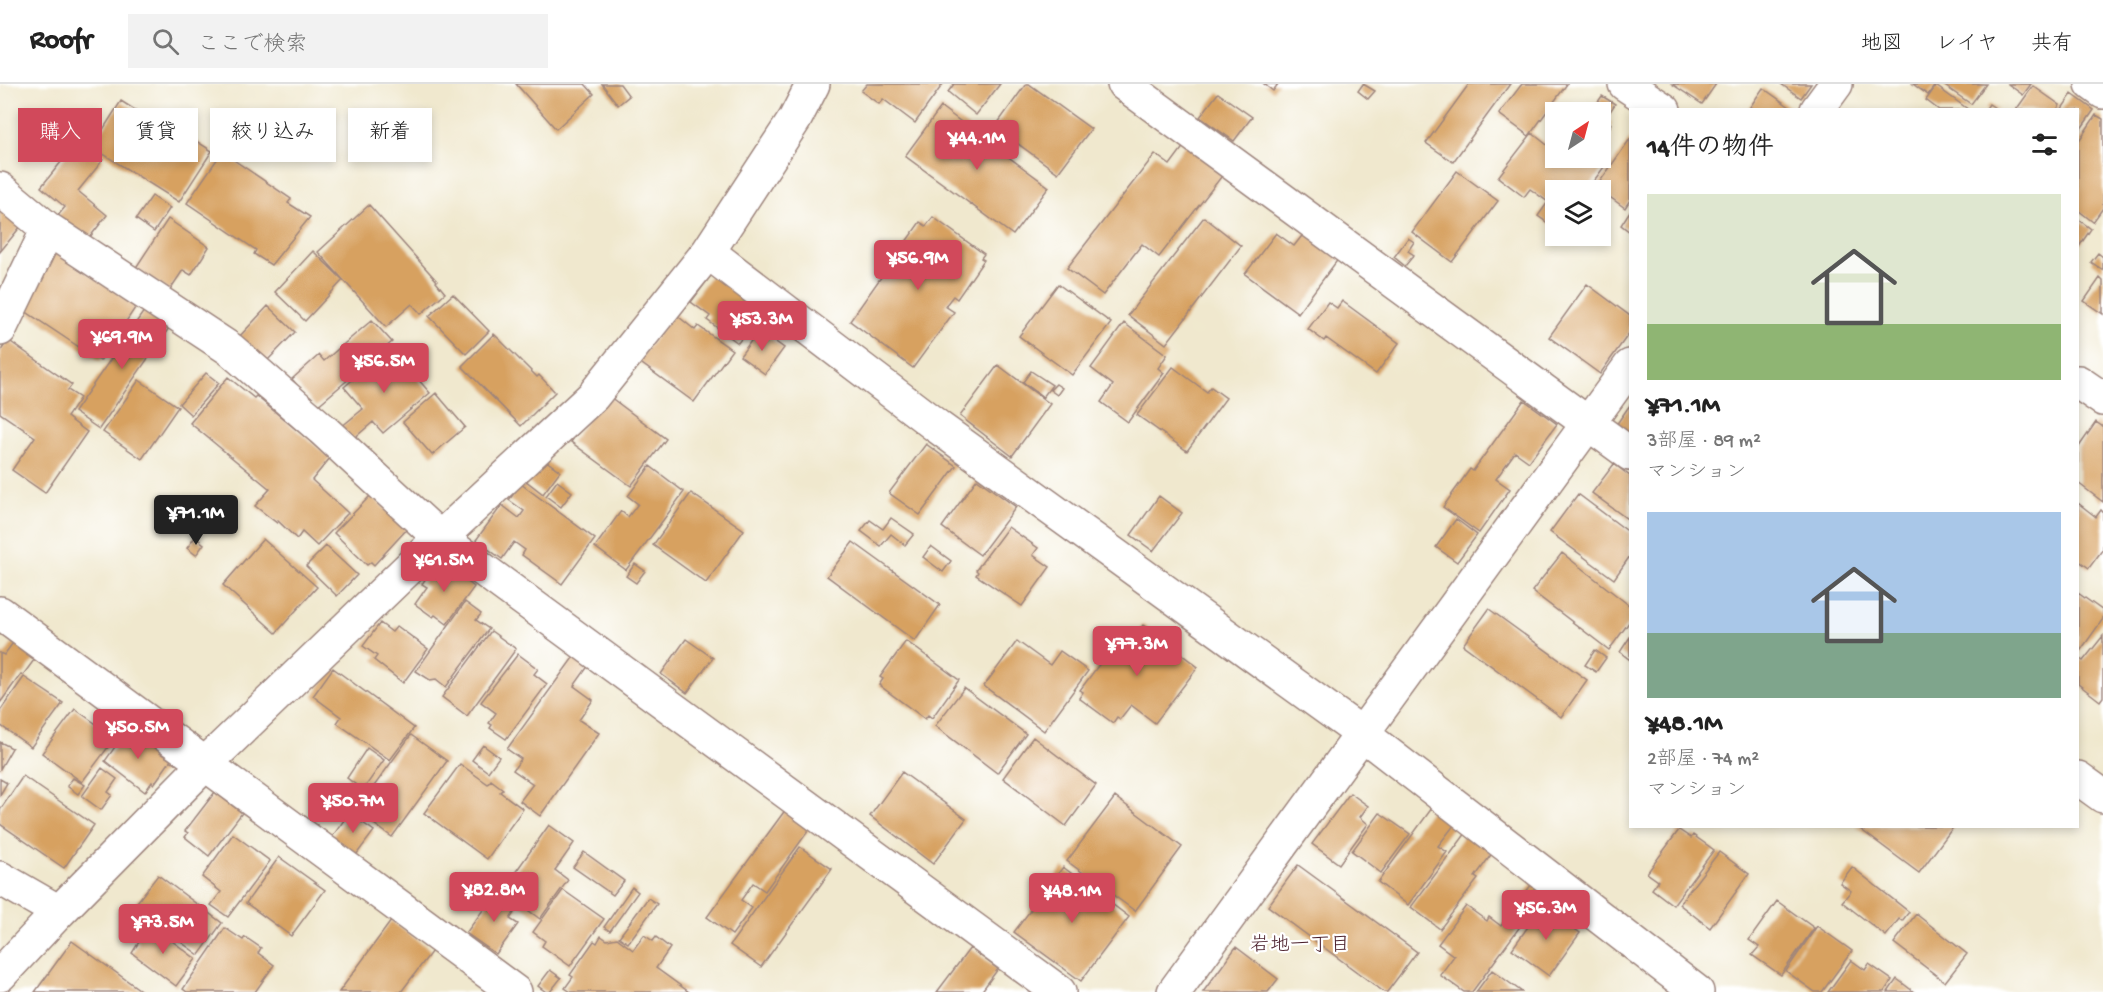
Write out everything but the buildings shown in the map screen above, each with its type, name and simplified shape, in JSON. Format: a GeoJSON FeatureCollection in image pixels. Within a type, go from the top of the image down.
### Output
{"type":"FeatureCollection","features":[{"type":"Feature","properties":{"kind":"street"},"geometry":{"type":"LineString","coordinates":[[0,975],[204,765],[440,538],[593,396],[708,252],[795,119],[813,84]]}},
{"type":"Feature","properties":{"kind":"street"},"geometry":{"type":"LineString","coordinates":[[1124,84],[1629,453]]}},
{"type":"Feature","properties":{"kind":"street"},"geometry":{"type":"LineString","coordinates":[[1625,84],[1661,108]]}},
{"type":"Feature","properties":{"kind":"street"},"geometry":{"type":"LineString","coordinates":[[1818,108],[1836,84]]}},
{"type":"Feature","properties":{"kind":"street"},"geometry":{"type":"LineString","coordinates":[[2092,84],[2103,92]]}},
{"type":"Feature","properties":{"kind":"street"},"geometry":{"type":"LineString","coordinates":[[0,189],[48,230],[230,349],[322,429],[440,538],[1059,992]]}},
{"type":"Feature","properties":{"kind":"street"},"geometry":{"type":"LineString","coordinates":[[0,329],[48,230]]}},
{"type":"Feature","properties":{"kind":"street"},"geometry":{"type":"LineString","coordinates":[[708,252],[939,427],[1361,733],[1697,992]]}},
{"type":"Feature","properties":{"kind":"street"},"geometry":{"type":"LineString","coordinates":[[1174,992],[1629,367]]}},
{"type":"Feature","properties":{"kind":"street"},"geometry":{"type":"LineString","coordinates":[[2079,383],[2103,399]]}},
{"type":"Feature","properties":{"kind":"street"},"geometry":{"type":"LineString","coordinates":[[0,613],[515,992]]}},
{"type":"Feature","properties":{"kind":"street"},"geometry":{"type":"LineString","coordinates":[[2079,779],[2103,796]]}},
{"type":"Feature","properties":{"kind":"street"},"geometry":{"type":"LineString","coordinates":[[0,878],[59,912]]}},
{"type":"Feature","properties":{"kind":"district","name":"岩地一丁目"},"geometry":{"type":"Point","coordinates":[1300,943]}}]}
